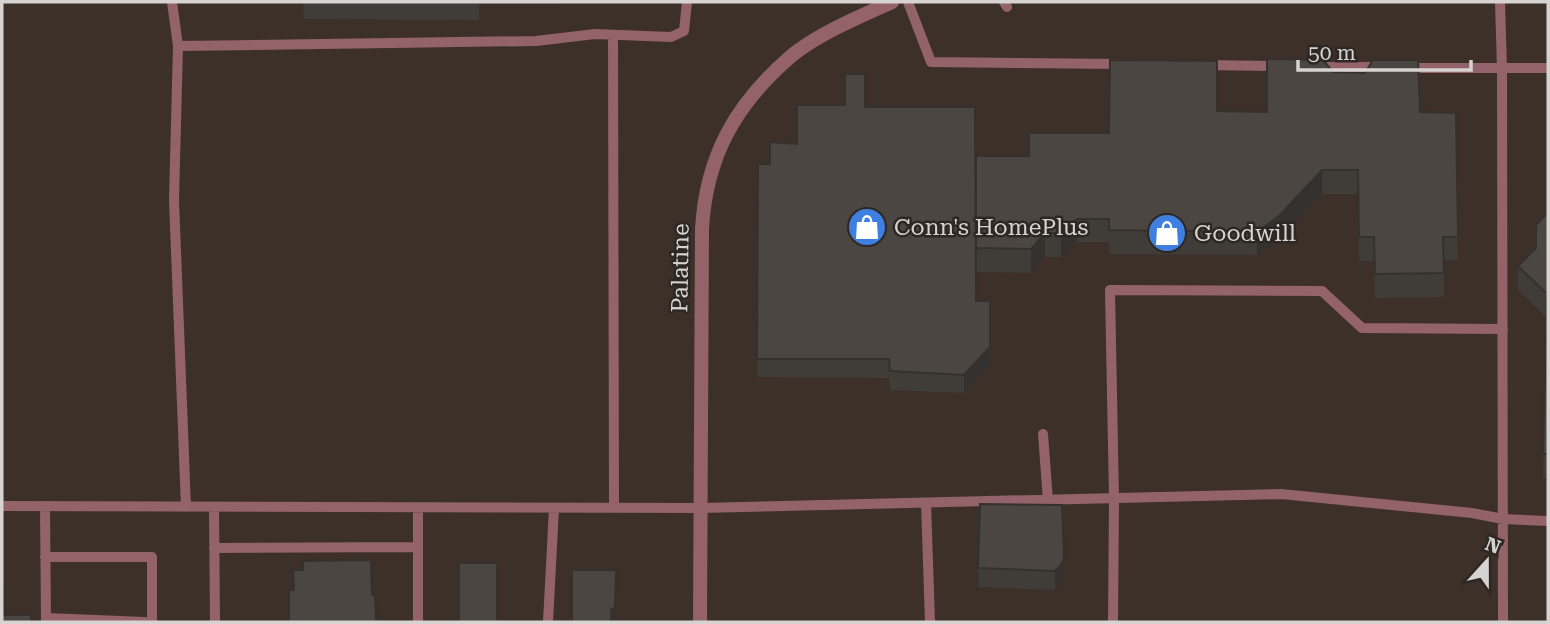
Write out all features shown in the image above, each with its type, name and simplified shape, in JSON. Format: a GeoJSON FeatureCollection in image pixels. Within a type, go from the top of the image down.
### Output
{"type":"FeatureCollection","features":[{"type":"Feature","properties":{"kind":"street","name":"Palatine"},"geometry":{"type":"LineString","coordinates":[[700,622],[702,229],[704,201],[713,162],[748,100],[790,57],[844,24],[892,2]]}},
{"type":"Feature","properties":{"kind":"lane"},"geometry":{"type":"LineString","coordinates":[[172,2],[178,46],[174,200],[186,507]]}},
{"type":"Feature","properties":{"kind":"lane"},"geometry":{"type":"LineString","coordinates":[[178,46],[536,41],[595,34],[671,37],[684,31],[687,2]]}},
{"type":"Feature","properties":{"kind":"lane"},"geometry":{"type":"LineString","coordinates":[[908,2],[931,62],[1140,65]]}},
{"type":"Feature","properties":{"kind":"lane"},"geometry":{"type":"LineString","coordinates":[[1500,2],[1503,622]]}},
{"type":"Feature","properties":{"kind":"lane"},"geometry":{"type":"LineString","coordinates":[[612,35],[614,508]]}},
{"type":"Feature","properties":{"kind":"lane"},"geometry":{"type":"LineString","coordinates":[[1196,65],[1293,66]]}},
{"type":"Feature","properties":{"kind":"lane"},"geometry":{"type":"LineString","coordinates":[[1307,66],[1548,68]]}},
{"type":"Feature","properties":{"kind":"lane"},"geometry":{"type":"LineString","coordinates":[[1113,622],[1114,499],[1110,290],[1322,291],[1362,328],[1503,329]]}},
{"type":"Feature","properties":{"kind":"lane"},"geometry":{"type":"LineString","coordinates":[[1043,434],[1048,501]]}},
{"type":"Feature","properties":{"kind":"lane"},"geometry":{"type":"LineString","coordinates":[[2,506],[701,508],[1281,494],[1472,513],[1503,519],[1548,521]]}},
{"type":"Feature","properties":{"kind":"lane"},"geometry":{"type":"LineString","coordinates":[[926,503],[930,622]]}},
{"type":"Feature","properties":{"kind":"lane"},"geometry":{"type":"LineString","coordinates":[[45,506],[46,620],[145,622]]}},
{"type":"Feature","properties":{"kind":"lane"},"geometry":{"type":"LineString","coordinates":[[214,507],[215,622]]}},
{"type":"Feature","properties":{"kind":"lane"},"geometry":{"type":"LineString","coordinates":[[418,508],[418,622]]}},
{"type":"Feature","properties":{"kind":"lane"},"geometry":{"type":"LineString","coordinates":[[548,622],[554,508]]}},
{"type":"Feature","properties":{"kind":"lane"},"geometry":{"type":"LineString","coordinates":[[214,548],[418,547]]}},
{"type":"Feature","properties":{"kind":"lane"},"geometry":{"type":"LineString","coordinates":[[46,557],[152,557],[152,622]]}},
{"type":"Feature","properties":{"kind":"shaded area"},"geometry":{"type":"Polygon","coordinates":[[[2,2],[1548,2],[1548,622],[2,622],[2,2]]]}},
{"type":"Feature","properties":{"kind":"building"},"geometry":{"type":"Polygon","coordinates":[[[1267,59],[1323,60],[1333,72],[1365,73],[1373,60],[1418,60],[1420,112],[1456,113],[1458,237],[1443,237],[1444,273],[1375,274],[1374,237],[1359,237],[1358,170],[1322,170],[1280,215],[1257,232],[1109,230],[1109,219],[1077,219],[1061,233],[1045,233],[1031,249],[976,248],[976,156],[1029,156],[1029,133],[1109,133],[1110,60],[1217,61],[1217,111],[1267,112],[1267,59]]]}},
{"type":"Feature","properties":{"kind":"building","name":"Conn's HomePlus"},"geometry":{"type":"Polygon","coordinates":[[[845,74],[865,74],[865,107],[975,107],[976,301],[990,301],[990,347],[964,375],[890,371],[889,359],[757,359],[758,164],[770,164],[770,142],[797,144],[797,105],[845,105],[845,74]]]}},
{"type":"Feature","properties":{"kind":"building"},"geometry":{"type":"Polygon","coordinates":[[[1548,212],[1548,454],[1543,454],[1547,294],[1518,266],[1536,248],[1536,225],[1548,212]]]}},
{"type":"Feature","properties":{"kind":"building"},"geometry":{"type":"Polygon","coordinates":[[[980,504],[1062,505],[1064,557],[1061,565],[1055,571],[978,568],[980,504]]]}},
{"type":"Feature","properties":{"kind":"building"},"geometry":{"type":"Polygon","coordinates":[[[371,560],[376,622],[289,622],[289,590],[294,590],[293,570],[303,570],[303,561],[371,560]]]}},
{"type":"Feature","properties":{"kind":"building"},"geometry":{"type":"Polygon","coordinates":[[[459,563],[497,563],[497,622],[459,622],[459,563]]]}},
{"type":"Feature","properties":{"kind":"building"},"geometry":{"type":"Polygon","coordinates":[[[572,570],[616,570],[615,607],[611,610],[611,622],[572,622],[572,570]]]}},
{"type":"Feature","properties":{"kind":"building"},"geometry":{"type":"Polygon","coordinates":[[[4,586],[4,615],[31,615],[31,622],[2,622],[4,586]]]}},
{"type":"Feature","properties":{"kind":"place","name":"Conn's HomePlus"},"geometry":{"type":"Point","coordinates":[867,227]}},
{"type":"Feature","properties":{"kind":"place","name":"Goodwill"},"geometry":{"type":"Point","coordinates":[1167,233]}}]}
